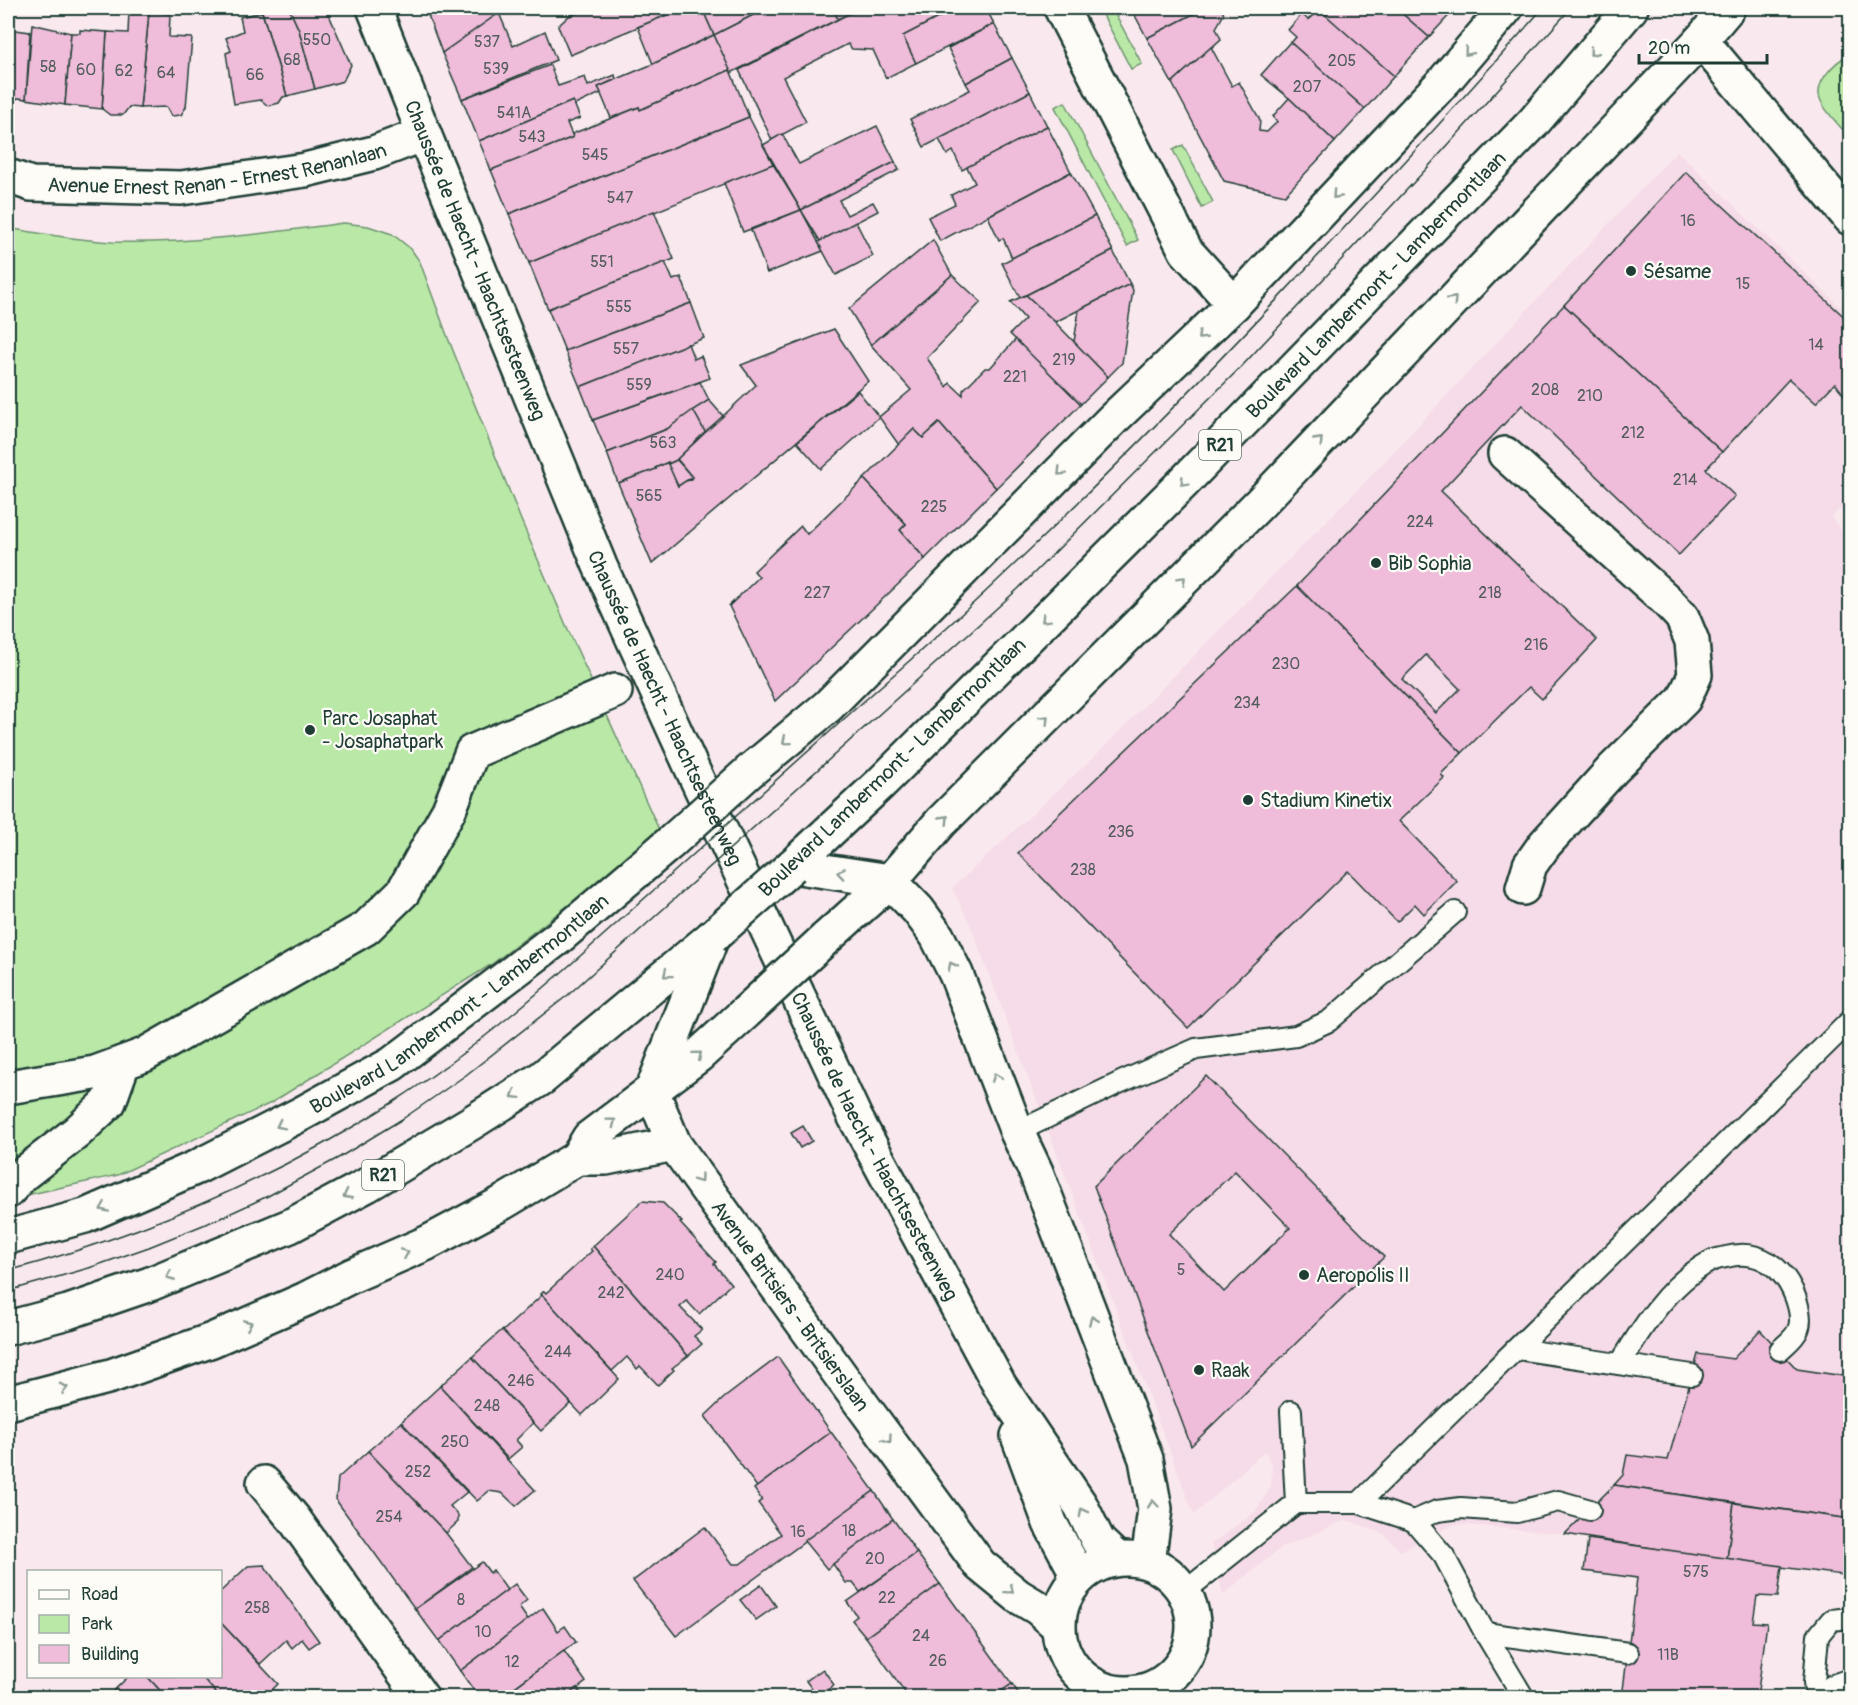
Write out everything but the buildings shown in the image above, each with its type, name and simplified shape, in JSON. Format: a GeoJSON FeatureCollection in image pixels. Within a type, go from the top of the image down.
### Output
{"type":"FeatureCollection","features":[{"type":"Feature","properties":{"kind":"street","name":"Chaussée de Haecht - Haachtsesteenweg"},"geometry":{"type":"LineString","coordinates":[[374,8],[600,566],[855,1117],[1000,1386],[1081,1506],[1098,1541],[1132,1560],[1169,1574],[1184,1592],[1191,1609],[1194,1627],[1190,1645],[1183,1662],[1159,1692],[1118,1693],[1099,1688],[1082,1678],[1069,1663],[1061,1645],[1058,1626],[1060,1609],[1066,1594],[1076,1580],[1095,1566],[1132,1560]]}},
{"type":"Feature","properties":{"kind":"street"},"geometry":{"type":"LineString","coordinates":[[1061,8],[1186,251],[1234,304]]}},
{"type":"Feature","properties":{"kind":"street","name":"Boulevard Lambermont - Lambermontlaan"},"geometry":{"type":"LineString","coordinates":[[8,1237],[85,1216],[197,1167],[301,1114],[392,1064],[558,938],[828,706],[1113,419],[1234,304],[1445,80],[1506,8]]}},
{"type":"Feature","properties":{"kind":"street","name":"Boulevard Lambermont - Lambermontlaan"},"geometry":{"type":"LineString","coordinates":[[8,1328],[68,1312],[150,1284],[290,1226],[367,1185],[542,1078],[712,937],[880,784],[1183,483],[1533,123],[1631,8]]}},
{"type":"Feature","properties":{"kind":"street"},"geometry":{"type":"LineString","coordinates":[[8,1403],[111,1376],[212,1340],[427,1243],[502,1203],[577,1158],[589,1138],[699,1055],[890,881],[941,822],[1260,503],[1701,40],[1728,8]]}},
{"type":"Feature","properties":{"kind":"street"},"geometry":{"type":"LineString","coordinates":[[1701,40],[1851,218]]}},
{"type":"Feature","properties":{"kind":"street","name":"Avenue Ernest Renan - Ernest Renanlaan"},"geometry":{"type":"LineString","coordinates":[[8,176],[31,183],[181,188],[305,170],[374,153],[424,134]]}},
{"type":"Feature","properties":{"kind":"street"},"geometry":{"type":"LineString","coordinates":[[1505,454],[1682,617],[1692,641],[1695,660],[1695,675],[1684,699],[1613,770],[1545,844],[1530,865],[1523,888]]}},
{"type":"Feature","properties":{"kind":"street"},"geometry":{"type":"LineString","coordinates":[[8,1087],[95,1073],[144,1055],[366,928],[403,892],[449,810],[472,752],[615,691]]}},
{"type":"Feature","properties":{"kind":"street"},"geometry":{"type":"LineString","coordinates":[[792,866],[890,881],[918,910],[937,936],[956,974],[1017,1132],[1036,1172],[1146,1459],[1155,1509],[1132,1560]]}},
{"type":"Feature","properties":{"kind":"street"},"geometry":{"type":"LineString","coordinates":[[652,1091],[712,937]]}},
{"type":"Feature","properties":{"kind":"street"},"geometry":{"type":"LineString","coordinates":[[8,1191],[22,1175],[77,1132],[110,1102],[123,1063]]}},
{"type":"Feature","properties":{"kind":"street","name":"Avenue Britsiers - Britsierslaan"},"geometry":{"type":"LineString","coordinates":[[652,1091],[674,1144],[980,1565],[1018,1596],[1038,1608],[1058,1626]]}},
{"type":"Feature","properties":{"kind":"street"},"geometry":{"type":"LineString","coordinates":[[577,1158],[606,1158],[674,1144]]}},
{"type":"Feature","properties":{"kind":"street","name":"Chaussée de Haecht - Haachtsesteenweg"},"geometry":{"type":"LineString","coordinates":[[1000,1386],[1050,1523],[1073,1566],[1076,1580]]}},
{"type":"Feature","properties":{"kind":"street"},"geometry":{"type":"LineString","coordinates":[[264,1483],[294,1519],[422,1698]]}},
{"type":"Feature","properties":{"kind":"lane"},"geometry":{"type":"LineString","coordinates":[[1017,1132],[1120,1082],[1196,1049],[1296,1036],[1329,1021],[1455,912]]}},
{"type":"Feature","properties":{"kind":"lane"},"geometry":{"type":"LineString","coordinates":[[1359,1503],[1851,1021]]}},
{"type":"Feature","properties":{"kind":"lane"},"geometry":{"type":"LineString","coordinates":[[1620,1364],[1642,1327],[1673,1289],[1710,1261],[1734,1255],[1758,1256],[1776,1267],[1791,1285],[1799,1310],[1800,1328],[1794,1338],[1780,1350]]}},
{"type":"Feature","properties":{"kind":"lane"},"geometry":{"type":"LineString","coordinates":[[1517,1349],[1692,1375]]}},
{"type":"Feature","properties":{"kind":"lane"},"geometry":{"type":"LineString","coordinates":[[1291,1411],[1296,1503]]}},
{"type":"Feature","properties":{"kind":"lane"},"geometry":{"type":"LineString","coordinates":[[1414,1521],[1437,1512],[1461,1508],[1516,1512],[1558,1501],[1590,1510]]}},
{"type":"Feature","properties":{"kind":"lane"},"geometry":{"type":"LineString","coordinates":[[1184,1592],[1296,1503],[1359,1503],[1414,1521],[1444,1556],[1485,1633],[1524,1698]]}},
{"type":"Feature","properties":{"kind":"lane"},"geometry":{"type":"LineString","coordinates":[[1816,1698],[1814,1682],[1818,1636],[1831,1620],[1851,1618]]}},
{"type":"Feature","properties":{"kind":"lane"},"geometry":{"type":"LineString","coordinates":[[1485,1633],[1628,1653]]}},
{"type":"Feature","properties":{"kind":"lane"},"geometry":{"type":"LineString","coordinates":[[1816,1698],[1833,1685],[1851,1679]]}},
{"type":"Feature","properties":{"kind":"shaded area"},"geometry":{"type":"Polygon","coordinates":[[[1677,151],[1850,316],[1850,501],[1831,517],[1850,541],[1850,1519],[1614,1485],[1565,1534],[1456,1524],[1400,1551],[1384,1534],[1346,1520],[1281,1548],[1223,1595],[1211,1544],[1255,1512],[1271,1486],[1272,1465],[1265,1451],[1194,1515],[969,922],[952,888],[1097,754],[1363,484],[1677,151]]]}},
{"type":"Feature","properties":{"kind":"green space"},"geometry":{"type":"Polygon","coordinates":[[[1112,8],[1142,64],[1131,69],[1102,13],[1112,8]]]}},
{"type":"Feature","properties":{"kind":"green space"},"geometry":{"type":"Polygon","coordinates":[[[1850,54],[1850,138],[1827,110],[1819,94],[1827,73],[1850,54]]]}},
{"type":"Feature","properties":{"kind":"green space"},"geometry":{"type":"Polygon","coordinates":[[[1065,102],[1138,240],[1127,246],[1055,107],[1065,102]]]}},
{"type":"Feature","properties":{"kind":"green space"},"geometry":{"type":"Polygon","coordinates":[[[1183,145],[1213,202],[1202,208],[1173,150],[1183,145]]]}},
{"type":"Feature","properties":{"kind":"green space","name":"Parc Josaphat - Josaphatpark"},"geometry":{"type":"Polygon","coordinates":[[[344,223],[368,226],[392,234],[411,249],[420,262],[521,520],[661,834],[492,964],[271,1103],[118,1175],[8,1199],[8,228],[86,240],[141,242],[228,237],[344,223]]]}},
{"type":"Feature","properties":{"kind":"tram line"},"geometry":{"type":"LineString","coordinates":[[8,1271],[109,1240],[208,1201],[256,1179],[350,1129],[395,1101],[453,1061],[509,1017],[590,948],[938,635],[1070,511],[1345,227],[1543,8]]}},
{"type":"Feature","properties":{"kind":"tram line"},"geometry":{"type":"LineString","coordinates":[[8,1291],[89,1268],[149,1247],[268,1196],[340,1157],[404,1118],[466,1075],[568,995],[1018,589],[1242,366],[1429,166],[1571,8]]}},
{"type":"Feature","properties":{"kind":"place","name":"Sésame"},"geometry":{"type":"Point","coordinates":[1631,271]}},
{"type":"Feature","properties":{"kind":"place","name":"Bib Sophia"},"geometry":{"type":"Point","coordinates":[1376,563]}},
{"type":"Feature","properties":{"kind":"place","name":"Parc Josaphat - Josaphatpark"},"geometry":{"type":"Point","coordinates":[310,730]}},
{"type":"Feature","properties":{"kind":"place","name":"Stadium Kinetix"},"geometry":{"type":"Point","coordinates":[1248,800]}},
{"type":"Feature","properties":{"kind":"place","name":"Aeropolis II"},"geometry":{"type":"Point","coordinates":[1304,1275]}},
{"type":"Feature","properties":{"kind":"place","name":"Raak"},"geometry":{"type":"Point","coordinates":[1199,1370]}}]}
